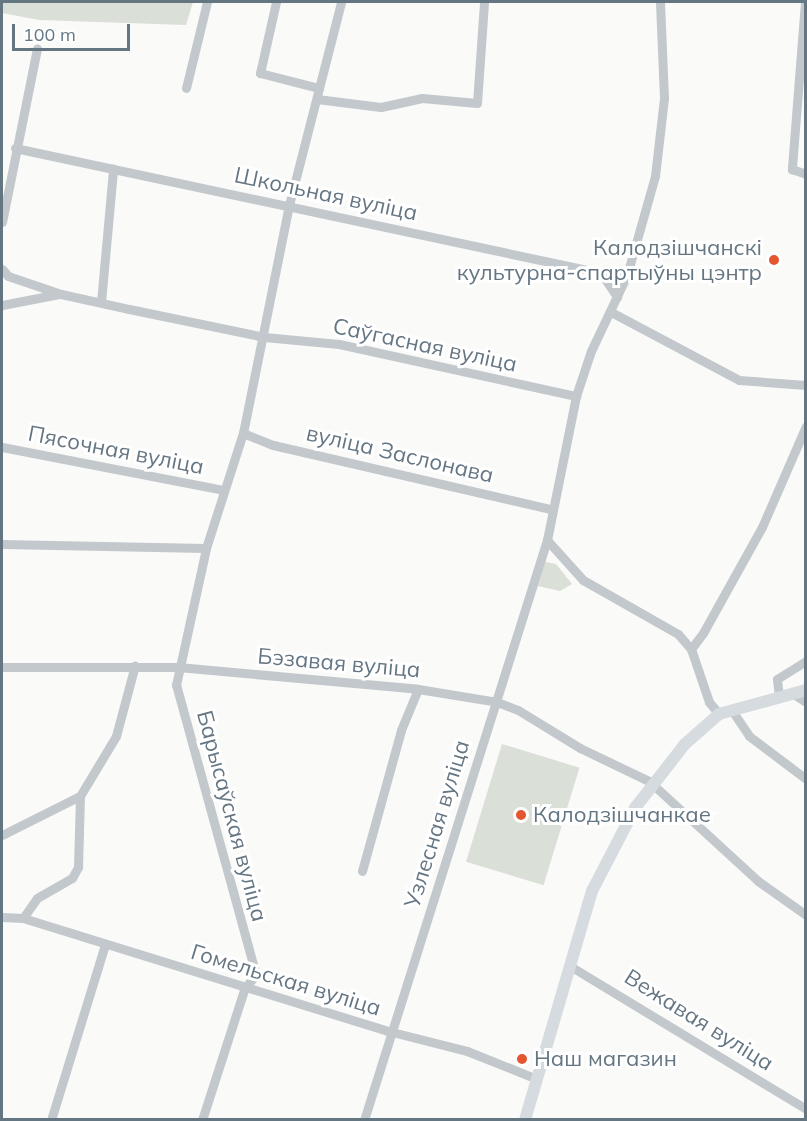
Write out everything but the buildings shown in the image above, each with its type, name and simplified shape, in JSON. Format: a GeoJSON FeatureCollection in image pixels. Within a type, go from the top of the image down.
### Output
{"type":"FeatureCollection","features":[{"type":"Feature","properties":{"kind":"main road"},"geometry":{"type":"LineString","coordinates":[[525,1119],[592,891],[607,858],[652,784],[690,738],[725,711],[806,690]]}},
{"type":"Feature","properties":{"kind":"street"},"geometry":{"type":"LineString","coordinates":[[186,88],[207,2]]}},
{"type":"Feature","properties":{"kind":"street"},"geometry":{"type":"LineString","coordinates":[[276,2],[260,73],[319,88]]}},
{"type":"Feature","properties":{"kind":"street"},"geometry":{"type":"LineString","coordinates":[[178,667],[206,548],[243,433],[289,205],[341,2]]}},
{"type":"Feature","properties":{"kind":"street"},"geometry":{"type":"LineString","coordinates":[[317,99],[381,107],[422,98],[477,103],[484,2]]}},
{"type":"Feature","properties":{"kind":"street"},"geometry":{"type":"LineString","coordinates":[[660,2],[664,98],[655,176],[628,272],[612,312],[591,351],[576,396],[551,509],[547,540],[583,580],[678,634],[690,649],[709,702],[725,711],[749,736],[806,779]]}},
{"type":"Feature","properties":{"kind":"street"},"geometry":{"type":"LineString","coordinates":[[805,2],[792,170],[806,174]]}},
{"type":"Feature","properties":{"kind":"street"},"geometry":{"type":"LineString","coordinates":[[2,222],[5,173],[15,148],[37,48]]}},
{"type":"Feature","properties":{"kind":"street","name":"Школьная вуліца"},"geometry":{"type":"LineString","coordinates":[[15,148],[601,273],[628,272]]}},
{"type":"Feature","properties":{"kind":"street"},"geometry":{"type":"LineString","coordinates":[[101,302],[113,169]]}},
{"type":"Feature","properties":{"kind":"street"},"geometry":{"type":"LineString","coordinates":[[2,269],[8,276],[61,294]]}},
{"type":"Feature","properties":{"kind":"street"},"geometry":{"type":"LineString","coordinates":[[601,273],[617,297]]}},
{"type":"Feature","properties":{"kind":"street"},"geometry":{"type":"LineString","coordinates":[[2,305],[61,294]]}},
{"type":"Feature","properties":{"kind":"street","name":"Саўгасная вуліца"},"geometry":{"type":"LineString","coordinates":[[61,294],[264,337],[339,344],[576,396]]}},
{"type":"Feature","properties":{"kind":"street"},"geometry":{"type":"LineString","coordinates":[[612,312],[739,380],[806,385]]}},
{"type":"Feature","properties":{"kind":"street"},"geometry":{"type":"LineString","coordinates":[[690,649],[704,633],[762,527],[806,426]]}},
{"type":"Feature","properties":{"kind":"street","name":"вуліца Заслонава"},"geometry":{"type":"LineString","coordinates":[[243,433],[273,445],[551,509]]}},
{"type":"Feature","properties":{"kind":"street","name":"Пясочная вуліца"},"geometry":{"type":"LineString","coordinates":[[2,447],[223,490]]}},
{"type":"Feature","properties":{"kind":"street","name":"Узлесная вуліца"},"geometry":{"type":"LineString","coordinates":[[364,1119],[547,540]]}},
{"type":"Feature","properties":{"kind":"street"},"geometry":{"type":"LineString","coordinates":[[2,544],[206,548]]}},
{"type":"Feature","properties":{"kind":"street"},"geometry":{"type":"LineString","coordinates":[[779,696],[777,679],[806,661]]}},
{"type":"Feature","properties":{"kind":"street"},"geometry":{"type":"LineString","coordinates":[[23,918],[38,897],[72,878],[78,867],[80,796],[116,736],[135,665]]}},
{"type":"Feature","properties":{"kind":"street","name":"Бэзавая вуліца"},"geometry":{"type":"LineString","coordinates":[[2,667],[135,665],[178,667],[418,689],[496,702],[518,710],[652,784],[758,881],[806,915]]}},
{"type":"Feature","properties":{"kind":"street","name":"Барысаўская вуліца"},"geometry":{"type":"LineString","coordinates":[[178,667],[176,685],[262,993]]}},
{"type":"Feature","properties":{"kind":"street"},"geometry":{"type":"LineString","coordinates":[[362,871],[401,730],[418,689]]}},
{"type":"Feature","properties":{"kind":"street"},"geometry":{"type":"LineString","coordinates":[[792,693],[806,702]]}},
{"type":"Feature","properties":{"kind":"street"},"geometry":{"type":"LineString","coordinates":[[2,835],[80,796]]}},
{"type":"Feature","properties":{"kind":"street","name":"Гомельская вуліца"},"geometry":{"type":"LineString","coordinates":[[2,917],[23,918],[392,1032],[467,1051],[537,1079]]}},
{"type":"Feature","properties":{"kind":"street"},"geometry":{"type":"LineString","coordinates":[[51,1119],[105,945]]}},
{"type":"Feature","properties":{"kind":"street","name":"Вежавая вуліца"},"geometry":{"type":"LineString","coordinates":[[570,966],[806,1109]]}},
{"type":"Feature","properties":{"kind":"street"},"geometry":{"type":"LineString","coordinates":[[202,1119],[244,987],[256,975]]}},
{"type":"Feature","properties":{"kind":"shaded area"},"geometry":{"type":"Polygon","coordinates":[[[2,2],[193,2],[186,25],[39,20],[2,13],[2,2]]]}},
{"type":"Feature","properties":{"kind":"shaded area"},"geometry":{"type":"Polygon","coordinates":[[[545,562],[556,564],[572,584],[560,591],[538,586],[545,562]]]}},
{"type":"Feature","properties":{"kind":"shaded area","name":"Калодзішчанкае"},"geometry":{"type":"Polygon","coordinates":[[[502,744],[579,768],[543,885],[466,862],[502,744]]]}},
{"type":"Feature","properties":{"kind":"place","name":"Калодзішчанскі культурна-спартыўны цэнтр"},"geometry":{"type":"Point","coordinates":[774,260]}},
{"type":"Feature","properties":{"kind":"place","name":"Калодзішчанкае"},"geometry":{"type":"Point","coordinates":[521,815]}},
{"type":"Feature","properties":{"kind":"place","name":"Наш магазин"},"geometry":{"type":"Point","coordinates":[522,1059]}}]}
